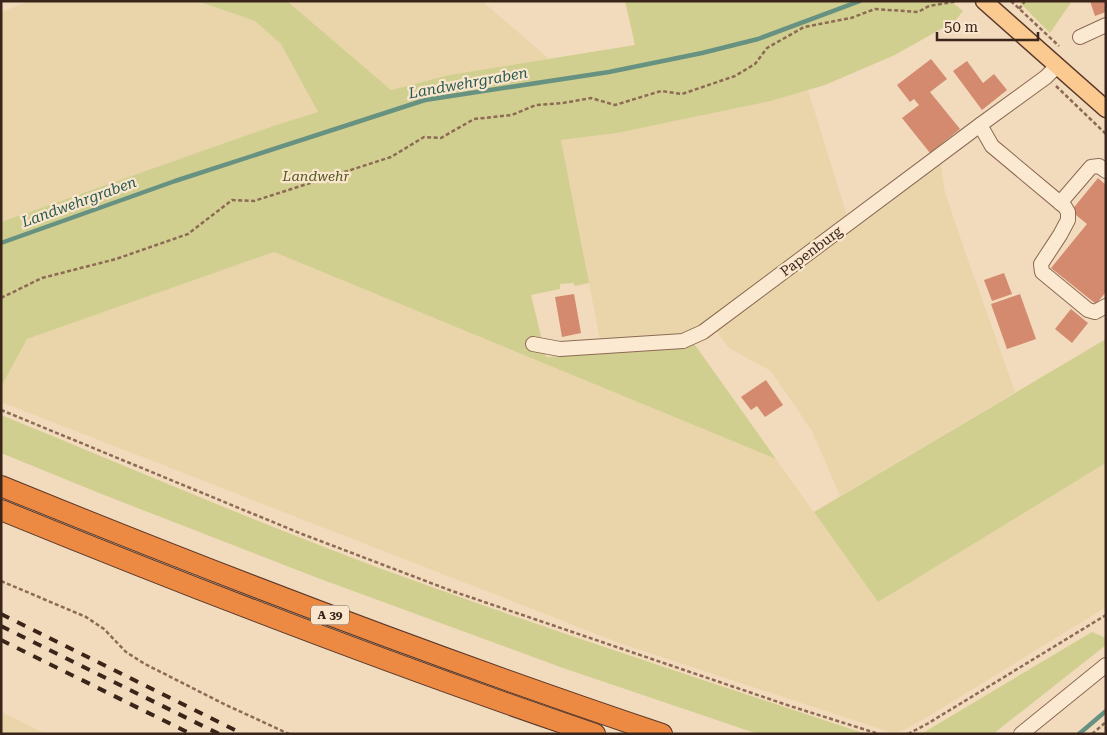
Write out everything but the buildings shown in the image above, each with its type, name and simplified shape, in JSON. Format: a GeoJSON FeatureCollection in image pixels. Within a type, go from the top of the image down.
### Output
{"type":"FeatureCollection","features":[{"type":"Feature","properties":{"kind":"highway","name":"A 39"},"geometry":{"type":"LineString","coordinates":[[1,486],[93,524],[304,605],[553,697],[662,734]]}},
{"type":"Feature","properties":{"kind":"highway","name":"A 39"},"geometry":{"type":"LineString","coordinates":[[1,510],[299,628],[594,734]]}},
{"type":"Feature","properties":{"kind":"main road"},"geometry":{"type":"LineString","coordinates":[[984,1],[994,7],[1106,109]]}},
{"type":"Feature","properties":{"kind":"street"},"geometry":{"type":"LineString","coordinates":[[1080,37],[1106,25]]}},
{"type":"Feature","properties":{"kind":"street","name":"Papenburg"},"geometry":{"type":"LineString","coordinates":[[533,344],[560,348],[683,341],[703,332],[1046,77],[1057,66]]}},
{"type":"Feature","properties":{"kind":"street"},"geometry":{"type":"LineString","coordinates":[[980,125],[992,146],[1065,207],[1068,212],[1068,220],[1041,264],[1042,272],[1088,310],[1095,312],[1106,306]]}},
{"type":"Feature","properties":{"kind":"street"},"geometry":{"type":"LineString","coordinates":[[1060,203],[1091,166],[1099,166],[1106,171]]}},
{"type":"Feature","properties":{"kind":"street"},"geometry":{"type":"LineString","coordinates":[[1020,734],[1106,665]]}},
{"type":"Feature","properties":{"kind":"path"},"geometry":{"type":"LineString","coordinates":[[1,298],[42,278],[116,259],[188,234],[232,200],[254,201],[391,157],[424,137],[441,138],[474,120],[512,115],[536,105],[591,98],[615,105],[661,91],[682,94],[735,76],[755,64],[768,48],[804,28],[851,18],[875,9],[918,12],[929,6],[958,1]]}},
{"type":"Feature","properties":{"kind":"path"},"geometry":{"type":"LineString","coordinates":[[1019,9],[1025,1]]}},
{"type":"Feature","properties":{"kind":"path"},"geometry":{"type":"LineString","coordinates":[[1,410],[302,534],[452,591],[879,734]]}},
{"type":"Feature","properties":{"kind":"path"},"geometry":{"type":"LineString","coordinates":[[1,580],[86,617],[104,629],[126,652],[145,664],[289,734]]}},
{"type":"Feature","properties":{"kind":"path"},"geometry":{"type":"LineString","coordinates":[[908,734],[1106,615]]}},
{"type":"Feature","properties":{"kind":"path"},"geometry":{"type":"LineString","coordinates":[[1092,734],[1106,722]]}},
{"type":"Feature","properties":{"kind":"shaded area"},"geometry":{"type":"Polygon","coordinates":[[[30,1],[189,1],[203,3],[255,21],[282,44],[318,112],[1,222],[1,12],[30,1]]]}},
{"type":"Feature","properties":{"kind":"shaded area"},"geometry":{"type":"Polygon","coordinates":[[[287,1],[482,1],[549,59],[449,75],[391,90],[287,1]]]}},
{"type":"Feature","properties":{"kind":"shaded area"},"geometry":{"type":"Polygon","coordinates":[[[808,90],[848,219],[692,335],[600,340],[561,140],[617,133],[771,101],[808,90]]]}},
{"type":"Feature","properties":{"kind":"shaded area"},"geometry":{"type":"Polygon","coordinates":[[[941,160],[945,192],[1015,392],[840,496],[812,431],[771,371],[729,348],[716,330],[941,160]]]}},
{"type":"Feature","properties":{"kind":"shaded area"},"geometry":{"type":"Polygon","coordinates":[[[274,252],[776,459],[878,602],[1106,463],[1106,607],[929,716],[908,728],[898,732],[890,732],[622,644],[1,402],[1,387],[27,339],[274,252]]]}},
{"type":"Feature","properties":{"kind":"shaded area"},"geometry":{"type":"Polygon","coordinates":[[[1,712],[46,734],[1,734],[1,712]]]}},
{"type":"Feature","properties":{"kind":"green space","name":"Landwehr"},"geometry":{"type":"Polygon","coordinates":[[[189,1],[287,1],[391,90],[449,75],[635,45],[625,1],[951,1],[963,11],[955,21],[895,55],[825,85],[771,101],[617,133],[561,140],[589,283],[575,286],[573,283],[560,284],[560,289],[531,295],[546,357],[695,345],[776,459],[274,252],[27,339],[1,387],[1,222],[318,112],[281,44],[255,21],[203,3],[189,1]]]}},
{"type":"Feature","properties":{"kind":"green space"},"geometry":{"type":"Polygon","coordinates":[[[1018,1],[1072,1],[1050,33],[1018,1]]]}},
{"type":"Feature","properties":{"kind":"green space"},"geometry":{"type":"Polygon","coordinates":[[[1106,339],[1106,463],[878,602],[814,512],[1106,339]]]}},
{"type":"Feature","properties":{"kind":"green space"},"geometry":{"type":"Polygon","coordinates":[[[1,415],[379,568],[561,632],[866,734],[758,734],[563,668],[315,577],[1,453],[1,415]]]}},
{"type":"Feature","properties":{"kind":"green space"},"geometry":{"type":"Polygon","coordinates":[[[1092,632],[1106,638],[1106,645],[993,734],[921,734],[1092,632]]]}},
{"type":"Feature","properties":{"kind":"waterway","name":"Landwehrgraben"},"geometry":{"type":"LineString","coordinates":[[1,243],[175,181],[425,100],[609,72],[702,53],[758,39],[860,1]]}},
{"type":"Feature","properties":{"kind":"waterway"},"geometry":{"type":"LineString","coordinates":[[1079,734],[1106,711]]}},
{"type":"Feature","properties":{"kind":"railway"},"geometry":{"type":"LineString","coordinates":[[1,614],[243,734]]}},
{"type":"Feature","properties":{"kind":"railway"},"geometry":{"type":"LineString","coordinates":[[1,626],[219,734]]}},
{"type":"Feature","properties":{"kind":"railway"},"geometry":{"type":"LineString","coordinates":[[1,640],[191,734]]}}]}
